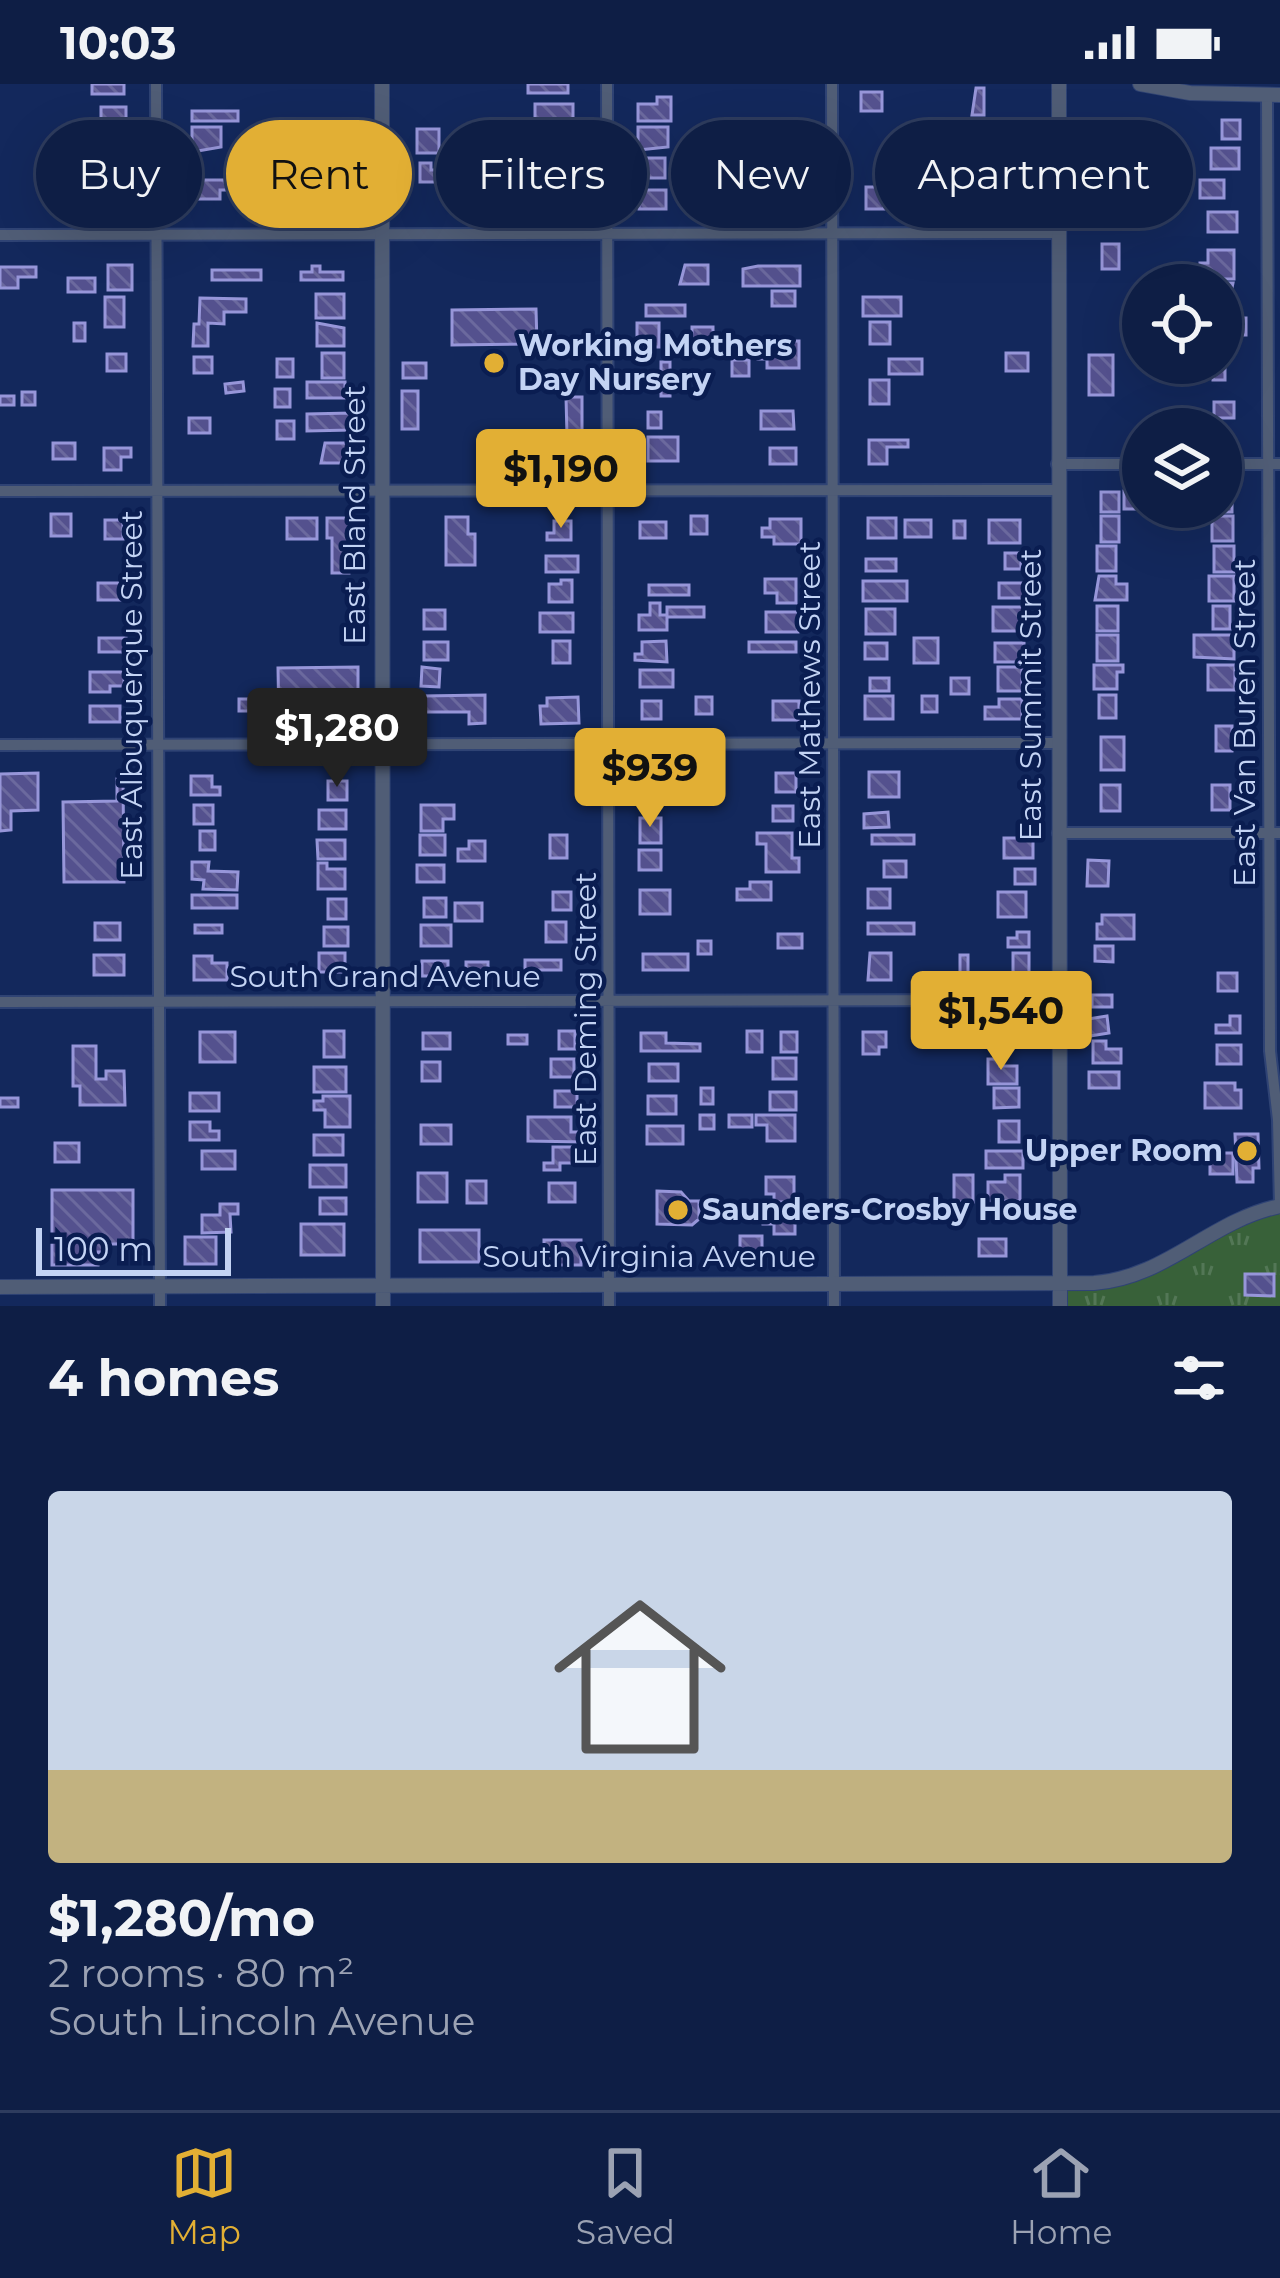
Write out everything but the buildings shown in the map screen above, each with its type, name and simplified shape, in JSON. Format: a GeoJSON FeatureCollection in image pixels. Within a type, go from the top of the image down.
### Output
{"type":"FeatureCollection","features":[{"type":"Feature","properties":{"kind":"street","name":"East Albuquerque Street"},"geometry":{"type":"LineString","coordinates":[[155,84],[160,1306]]}},
{"type":"Feature","properties":{"kind":"street","name":"East Bland Street"},"geometry":{"type":"LineString","coordinates":[[382,84],[383,1306]]}},
{"type":"Feature","properties":{"kind":"street","name":"East Deming Street"},"geometry":{"type":"LineString","coordinates":[[607,84],[609,1306]]}},
{"type":"Feature","properties":{"kind":"street","name":"East Mathews Street"},"geometry":{"type":"LineString","coordinates":[[832,84],[834,1306]]}},
{"type":"Feature","properties":{"kind":"street","name":"East Summit Street"},"geometry":{"type":"LineString","coordinates":[[1059,84],[1060,1306]]}},
{"type":"Feature","properties":{"kind":"street"},"geometry":{"type":"LineString","coordinates":[[1140,84],[1190,93],[1274,95]]}},
{"type":"Feature","properties":{"kind":"street","name":"East Van Buren Street"},"geometry":{"type":"LineString","coordinates":[[1274,95],[1270,1052],[1280,1206]]}},
{"type":"Feature","properties":{"kind":"street"},"geometry":{"type":"LineString","coordinates":[[0,235],[1058,233]]}},
{"type":"Feature","properties":{"kind":"street"},"geometry":{"type":"LineString","coordinates":[[1058,464],[1122,464]]}},
{"type":"Feature","properties":{"kind":"street"},"geometry":{"type":"LineString","coordinates":[[1242,464],[1274,464]]}},
{"type":"Feature","properties":{"kind":"street"},"geometry":{"type":"LineString","coordinates":[[0,491],[1057,490]]}},
{"type":"Feature","properties":{"kind":"street"},"geometry":{"type":"LineString","coordinates":[[0,745],[1058,743]]}},
{"type":"Feature","properties":{"kind":"street"},"geometry":{"type":"LineString","coordinates":[[1058,833],[1274,833]]}},
{"type":"Feature","properties":{"kind":"street","name":"South Grand Avenue"},"geometry":{"type":"LineString","coordinates":[[0,1002],[1058,1000]]}},
{"type":"Feature","properties":{"kind":"street","name":"South Virginia Avenue"},"geometry":{"type":"LineString","coordinates":[[0,1287],[1111,1282],[1138,1276],[1232,1222],[1280,1206]]}},
{"type":"Feature","properties":{"kind":"green space"},"geometry":{"type":"Polygon","coordinates":[[[1280,1206],[1280,1306],[1060,1306],[1061,1284],[1111,1282],[1280,1206]]]}},
{"type":"Feature","properties":{"kind":"place","name":"Working Mothers Day Nursery"},"geometry":{"type":"Point","coordinates":[494,363]}},
{"type":"Feature","properties":{"kind":"place","name":"Upper Room"},"geometry":{"type":"Point","coordinates":[1247,1151]}},
{"type":"Feature","properties":{"kind":"place","name":"Saunders-Crosby House"},"geometry":{"type":"Point","coordinates":[678,1210]}}]}
